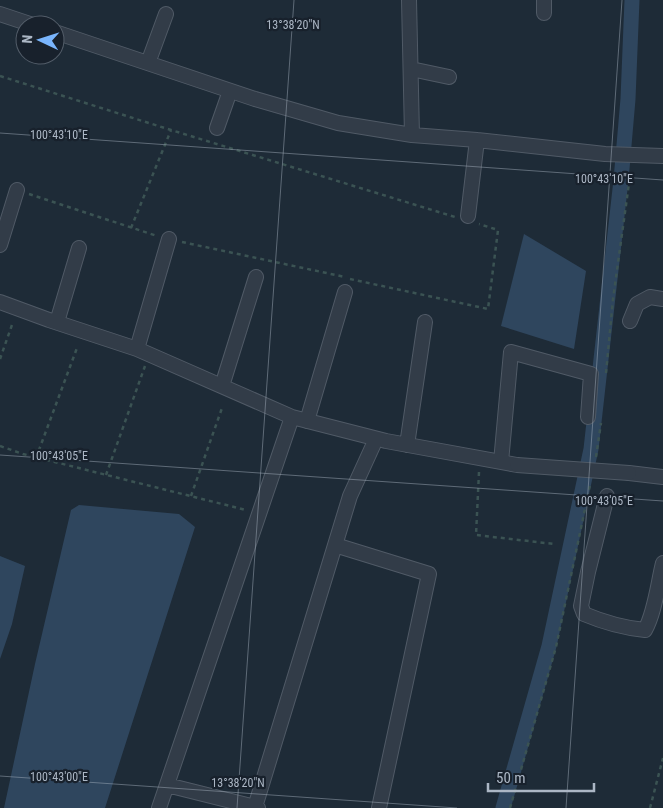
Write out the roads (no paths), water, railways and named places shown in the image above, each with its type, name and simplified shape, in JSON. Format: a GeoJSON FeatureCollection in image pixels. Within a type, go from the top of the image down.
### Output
{"type":"FeatureCollection","features":[{"type":"Feature","properties":{"kind":"street"},"geometry":{"type":"LineString","coordinates":[[409,0],[412,136]]}},
{"type":"Feature","properties":{"kind":"street"},"geometry":{"type":"LineString","coordinates":[[0,14],[15,19]]}},
{"type":"Feature","properties":{"kind":"street"},"geometry":{"type":"LineString","coordinates":[[148,63],[166,14]]}},
{"type":"Feature","properties":{"kind":"street"},"geometry":{"type":"LineString","coordinates":[[65,35],[230,91],[338,123],[412,136],[477,140],[605,154],[663,156]]}},
{"type":"Feature","properties":{"kind":"street"},"geometry":{"type":"LineString","coordinates":[[411,68],[449,76]]}},
{"type":"Feature","properties":{"kind":"street"},"geometry":{"type":"LineString","coordinates":[[217,128],[230,91]]}},
{"type":"Feature","properties":{"kind":"street"},"geometry":{"type":"LineString","coordinates":[[469,220],[477,140]]}},
{"type":"Feature","properties":{"kind":"street"},"geometry":{"type":"LineString","coordinates":[[0,245],[17,190]]}},
{"type":"Feature","properties":{"kind":"street"},"geometry":{"type":"LineString","coordinates":[[137,348],[169,239]]}},
{"type":"Feature","properties":{"kind":"street"},"geometry":{"type":"LineString","coordinates":[[57,322],[79,248]]}},
{"type":"Feature","properties":{"kind":"street"},"geometry":{"type":"LineString","coordinates":[[222,386],[256,277]]}},
{"type":"Feature","properties":{"kind":"street"},"geometry":{"type":"LineString","coordinates":[[307,421],[345,292]]}},
{"type":"Feature","properties":{"kind":"street"},"geometry":{"type":"LineString","coordinates":[[630,321],[637,304],[650,297],[663,299]]}},
{"type":"Feature","properties":{"kind":"street"},"geometry":{"type":"LineString","coordinates":[[0,302],[137,348],[292,418],[376,439],[517,465],[663,477]]}},
{"type":"Feature","properties":{"kind":"street"},"geometry":{"type":"LineString","coordinates":[[407,445],[425,322]]}},
{"type":"Feature","properties":{"kind":"street"},"geometry":{"type":"LineString","coordinates":[[501,462],[511,352],[591,374],[594,420]]}},
{"type":"Feature","properties":{"kind":"street"},"geometry":{"type":"LineString","coordinates":[[159,808],[292,418]]}},
{"type":"Feature","properties":{"kind":"street"},"geometry":{"type":"LineString","coordinates":[[167,785],[256,808],[350,496],[376,439]]}},
{"type":"Feature","properties":{"kind":"street"},"geometry":{"type":"LineString","coordinates":[[607,496],[581,606],[584,614],[596,620],[645,630],[649,622],[663,563]]}},
{"type":"Feature","properties":{"kind":"street"},"geometry":{"type":"LineString","coordinates":[[335,545],[429,574],[379,808]]}},
{"type":"Feature","properties":{"kind":"water"},"geometry":{"type":"Polygon","coordinates":[[[524,234],[586,271],[574,349],[501,326],[524,234]]]}},
{"type":"Feature","properties":{"kind":"water"},"geometry":{"type":"Polygon","coordinates":[[[79,505],[179,514],[195,527],[105,808],[4,808],[71,510],[79,505]]]}},
{"type":"Feature","properties":{"kind":"water"},"geometry":{"type":"Polygon","coordinates":[[[0,556],[25,566],[12,624],[0,659],[0,556]]]}},
{"type":"Feature","properties":{"kind":"waterway"},"geometry":{"type":"LineString","coordinates":[[503,808],[549,646],[591,449],[621,180],[628,99],[632,0]]}}]}
